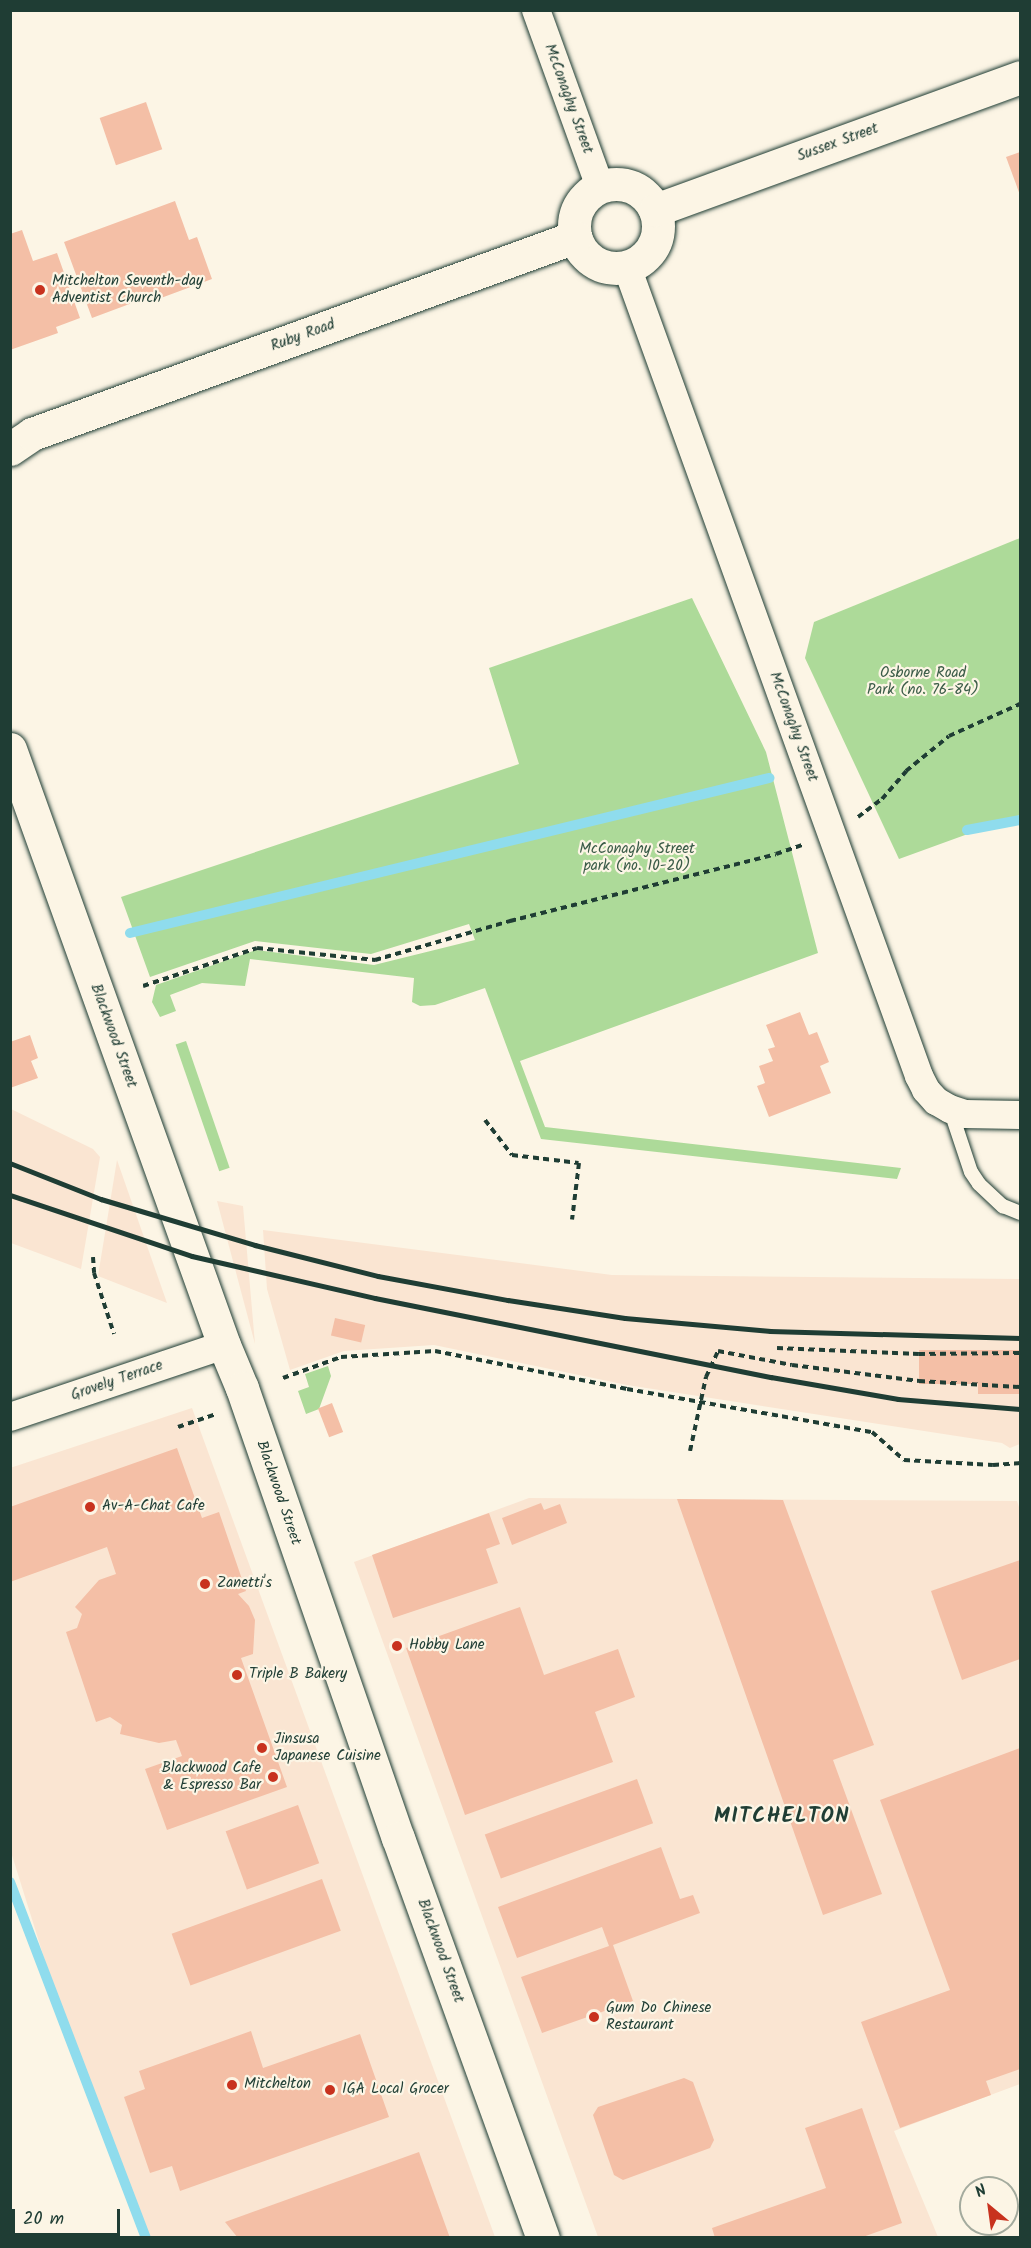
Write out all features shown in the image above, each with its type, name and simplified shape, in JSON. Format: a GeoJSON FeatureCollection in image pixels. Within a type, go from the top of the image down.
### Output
{"type":"FeatureCollection","features":[{"type":"Feature","properties":{"kind":"street","name":"McConaghy Street"},"geometry":{"type":"LineString","coordinates":[[536,10],[600,187]]}},
{"type":"Feature","properties":{"kind":"street","name":"Sussex Street"},"geometry":{"type":"LineString","coordinates":[[655,210],[1020,77]]}},
{"type":"Feature","properties":{"kind":"street"},"geometry":{"type":"LineString","coordinates":[[620,184],[631,186],[641,192],[655,210],[658,220],[656,240],[645,256],[627,267],[599,265],[584,254],[575,237],[574,220],[580,204],[587,195],[600,187],[620,184]]}},
{"type":"Feature","properties":{"kind":"street","name":"Ruby Road"},"geometry":{"type":"LineString","coordinates":[[18,439],[575,237]]}},
{"type":"Feature","properties":{"kind":"street","name":"McConaghy Street"},"geometry":{"type":"LineString","coordinates":[[627,267],[919,1076],[926,1090],[936,1101],[950,1109],[965,1114],[1020,1115]]}},
{"type":"Feature","properties":{"kind":"street","name":"Blackwood Street"},"geometry":{"type":"LineString","coordinates":[[10,749],[224,1345],[242,1388],[398,1838],[543,2238]]}},
{"type":"Feature","properties":{"kind":"street","name":"Grovely Terrace"},"geometry":{"type":"LineString","coordinates":[[10,1417],[224,1345]]}},
{"type":"Feature","properties":{"kind":"lane"},"geometry":{"type":"LineString","coordinates":[[950,1109],[966,1158],[979,1184],[1003,1206],[1020,1213]]}},
{"type":"Feature","properties":{"kind":"path"},"geometry":{"type":"LineString","coordinates":[[858,817],[882,799],[906,771],[949,736],[1020,704]]}},
{"type":"Feature","properties":{"kind":"path"},"geometry":{"type":"LineString","coordinates":[[143,986],[257,948],[375,960],[510,921],[776,854],[805,843]]}},
{"type":"Feature","properties":{"kind":"path"},"geometry":{"type":"LineString","coordinates":[[485,1120],[512,1155],[579,1162],[572,1220]]}},
{"type":"Feature","properties":{"kind":"path"},"geometry":{"type":"LineString","coordinates":[[93,1257],[93,1273],[114,1334]]}},
{"type":"Feature","properties":{"kind":"path"},"geometry":{"type":"LineString","coordinates":[[777,1348],[919,1354],[1020,1353]]}},
{"type":"Feature","properties":{"kind":"path"},"geometry":{"type":"LineString","coordinates":[[283,1378],[341,1356],[435,1351],[872,1432],[904,1460],[993,1465],[1020,1463]]}},
{"type":"Feature","properties":{"kind":"path"},"geometry":{"type":"LineString","coordinates":[[690,1451],[706,1377],[718,1351],[792,1365],[907,1379],[1020,1387]]}},
{"type":"Feature","properties":{"kind":"path"},"geometry":{"type":"LineString","coordinates":[[178,1427],[219,1413]]}},
{"type":"Feature","properties":{"kind":"shaded area"},"geometry":{"type":"Polygon","coordinates":[[[11,1109],[93,1149],[100,1157],[81,1269],[11,1243],[11,1109]]]}},
{"type":"Feature","properties":{"kind":"shaded area"},"geometry":{"type":"Polygon","coordinates":[[[117,1160],[167,1303],[98,1276],[117,1160]]]}},
{"type":"Feature","properties":{"kind":"shaded area"},"geometry":{"type":"Polygon","coordinates":[[[217,1201],[243,1206],[255,1344],[217,1201]]]}},
{"type":"Feature","properties":{"kind":"shaded area"},"geometry":{"type":"Polygon","coordinates":[[[263,1230],[612,1275],[1020,1279],[1020,1444],[1010,1448],[1002,1443],[627,1385],[434,1345],[344,1351],[290,1370],[267,1289],[263,1230]]]}},
{"type":"Feature","properties":{"kind":"shaded area"},"geometry":{"type":"Polygon","coordinates":[[[192,1408],[495,2237],[146,2237],[65,2025],[11,1852],[10,1468],[192,1408]]]}},
{"type":"Feature","properties":{"kind":"shaded area"},"geometry":{"type":"Polygon","coordinates":[[[529,1498],[1017,1501],[1020,1510],[1020,2084],[894,2131],[938,2237],[598,2237],[354,1562],[529,1498]]]}},
{"type":"Feature","properties":{"kind":"green space","name":"Osborne Road Park (no. 76-84)"},"geometry":{"type":"Polygon","coordinates":[[[1020,538],[1020,815],[899,859],[805,658],[814,622],[1020,538]]]}},
{"type":"Feature","properties":{"kind":"green space","name":"McConaghy Street park (no. 10-20)"},"geometry":{"type":"Polygon","coordinates":[[[692,598],[766,752],[818,953],[520,1061],[545,1127],[901,1168],[897,1179],[541,1139],[485,988],[435,1005],[420,1006],[412,1002],[414,978],[250,959],[245,986],[202,983],[170,995],[176,1011],[160,1017],[152,1002],[156,985],[256,950],[374,965],[475,940],[469,924],[371,954],[255,941],[150,977],[121,897],[519,764],[489,668],[692,598]]]}},
{"type":"Feature","properties":{"kind":"green space"},"geometry":{"type":"Polygon","coordinates":[[[186,1041],[230,1168],[219,1171],[176,1045],[186,1041]]]}},
{"type":"Feature","properties":{"kind":"green space"},"geometry":{"type":"Polygon","coordinates":[[[328,1366],[331,1376],[319,1409],[306,1414],[298,1391],[309,1387],[305,1374],[328,1366]]]}},
{"type":"Feature","properties":{"kind":"building"},"geometry":{"type":"Polygon","coordinates":[[[146,102],[162,149],[116,165],[100,118],[146,102]]]}},
{"type":"Feature","properties":{"kind":"building"},"geometry":{"type":"Polygon","coordinates":[[[1020,152],[1020,195],[1006,157],[1020,152]]]}},
{"type":"Feature","properties":{"kind":"building"},"geometry":{"type":"Polygon","coordinates":[[[175,201],[189,240],[197,237],[212,279],[161,298],[159,293],[92,318],[64,242],[175,201]]]}},
{"type":"Feature","properties":{"kind":"building","name":"Mitchelton Seventh-day Adventist Church"},"geometry":{"type":"Polygon","coordinates":[[[22,230],[33,261],[57,253],[80,318],[56,327],[58,333],[10,350],[10,234],[22,230]]]}},
{"type":"Feature","properties":{"kind":"building"},"geometry":{"type":"Polygon","coordinates":[[[800,1012],[809,1035],[817,1032],[829,1062],[820,1066],[831,1093],[769,1117],[757,1086],[765,1083],[759,1066],[773,1061],[768,1049],[775,1047],[766,1025],[800,1012]]]}},
{"type":"Feature","properties":{"kind":"building"},"geometry":{"type":"Polygon","coordinates":[[[30,1035],[38,1058],[31,1061],[38,1078],[10,1088],[10,1042],[30,1035]]]}},
{"type":"Feature","properties":{"kind":"building"},"geometry":{"type":"Polygon","coordinates":[[[335,1318],[365,1325],[361,1343],[331,1336],[335,1318]]]}},
{"type":"Feature","properties":{"kind":"building"},"geometry":{"type":"Polygon","coordinates":[[[919,1350],[1020,1350],[1020,1394],[978,1394],[978,1384],[919,1384],[919,1350]]]}},
{"type":"Feature","properties":{"kind":"building"},"geometry":{"type":"Polygon","coordinates":[[[332,1403],[343,1432],[329,1437],[318,1408],[332,1403]]]}},
{"type":"Feature","properties":{"kind":"building"},"geometry":{"type":"Polygon","coordinates":[[[177,1448],[202,1518],[219,1512],[246,1591],[238,1594],[249,1606],[255,1620],[253,1654],[241,1658],[287,1787],[167,1830],[145,1769],[182,1756],[176,1740],[159,1743],[120,1734],[122,1725],[110,1717],[96,1722],[66,1632],[77,1628],[82,1614],[75,1607],[99,1580],[116,1574],[107,1547],[10,1582],[10,1507],[177,1448]]]}},
{"type":"Feature","properties":{"kind":"building"},"geometry":{"type":"Polygon","coordinates":[[[677,1499],[783,1500],[874,1745],[833,1760],[882,1894],[823,1915],[677,1499]]]}},
{"type":"Feature","properties":{"kind":"building"},"geometry":{"type":"Polygon","coordinates":[[[541,1503],[544,1510],[560,1504],[567,1523],[512,1545],[502,1518],[541,1503]]]}},
{"type":"Feature","properties":{"kind":"building"},"geometry":{"type":"Polygon","coordinates":[[[489,1513],[500,1544],[486,1549],[498,1583],[393,1618],[372,1555],[489,1513]]]}},
{"type":"Feature","properties":{"kind":"building"},"geometry":{"type":"Polygon","coordinates":[[[1020,1560],[1020,1659],[962,1680],[931,1591],[1020,1560]]]}},
{"type":"Feature","properties":{"kind":"building"},"geometry":{"type":"Polygon","coordinates":[[[520,1607],[544,1675],[618,1649],[635,1697],[595,1712],[613,1762],[465,1815],[406,1648],[520,1607]]]}},
{"type":"Feature","properties":{"kind":"building"},"geometry":{"type":"Polygon","coordinates":[[[1020,1748],[1020,2069],[986,2081],[991,2095],[900,2128],[861,2022],[950,1990],[880,1800],[1020,1748]]]}},
{"type":"Feature","properties":{"kind":"building"},"geometry":{"type":"Polygon","coordinates":[[[637,1779],[653,1823],[501,1879],[485,1834],[637,1779]]]}},
{"type":"Feature","properties":{"kind":"building"},"geometry":{"type":"Polygon","coordinates":[[[298,1805],[319,1863],[247,1890],[226,1831],[298,1805]]]}},
{"type":"Feature","properties":{"kind":"building"},"geometry":{"type":"Polygon","coordinates":[[[661,1847],[680,1899],[693,1895],[700,1913],[613,1945],[633,2001],[542,2033],[521,1977],[609,1946],[602,1927],[517,1958],[498,1907],[661,1847]]]}},
{"type":"Feature","properties":{"kind":"building"},"geometry":{"type":"Polygon","coordinates":[[[322,1879],[341,1931],[190,1985],[172,1934],[322,1879]]]}},
{"type":"Feature","properties":{"kind":"building"},"geometry":{"type":"Polygon","coordinates":[[[251,2031],[263,2068],[360,2034],[389,2117],[180,2191],[172,2166],[150,2173],[124,2097],[145,2089],[139,2071],[251,2031]]]}},
{"type":"Feature","properties":{"kind":"building"},"geometry":{"type":"Polygon","coordinates":[[[684,2078],[693,2082],[714,2140],[710,2148],[623,2180],[614,2175],[593,2115],[598,2107],[684,2078]]]}},
{"type":"Feature","properties":{"kind":"building"},"geometry":{"type":"Polygon","coordinates":[[[862,2108],[902,2223],[860,2238],[715,2238],[712,2228],[826,2188],[805,2128],[862,2108]]]}},
{"type":"Feature","properties":{"kind":"building"},"geometry":{"type":"Polygon","coordinates":[[[419,2152],[450,2238],[238,2238],[225,2222],[419,2152]]]}},
{"type":"Feature","properties":{"kind":"waterway"},"geometry":{"type":"LineString","coordinates":[[130,933],[769,778]]}},
{"type":"Feature","properties":{"kind":"waterway"},"geometry":{"type":"LineString","coordinates":[[967,830],[1020,820]]}},
{"type":"Feature","properties":{"kind":"waterway"},"geometry":{"type":"LineString","coordinates":[[10,1882],[146,2238]]}},
{"type":"Feature","properties":{"kind":"railway"},"geometry":{"type":"LineString","coordinates":[[10,1163],[101,1199],[255,1245],[378,1276],[508,1300],[625,1318],[770,1331],[1020,1338]]}},
{"type":"Feature","properties":{"kind":"railway"},"geometry":{"type":"LineString","coordinates":[[10,1195],[192,1256],[375,1298],[771,1377],[898,1399],[1020,1409]]}},
{"type":"Feature","properties":{"kind":"place","name":"Mitchelton Seventh-day Adventist Church"},"geometry":{"type":"Point","coordinates":[40,290]}},
{"type":"Feature","properties":{"kind":"place","name":"Av-A-Chat Cafe"},"geometry":{"type":"Point","coordinates":[90,1507]}},
{"type":"Feature","properties":{"kind":"place","name":"Zanetti's"},"geometry":{"type":"Point","coordinates":[205,1584]}},
{"type":"Feature","properties":{"kind":"place","name":"Hobby Lane"},"geometry":{"type":"Point","coordinates":[397,1646]}},
{"type":"Feature","properties":{"kind":"place","name":"Triple B Bakery"},"geometry":{"type":"Point","coordinates":[237,1675]}},
{"type":"Feature","properties":{"kind":"place","name":"Jinsusa Japanese Cuisine"},"geometry":{"type":"Point","coordinates":[262,1748]}},
{"type":"Feature","properties":{"kind":"place","name":"Blackwood Cafe & Espresso Bar"},"geometry":{"type":"Point","coordinates":[273,1777]}},
{"type":"Feature","properties":{"kind":"place","name":"Gum Do Chinese Restaurant"},"geometry":{"type":"Point","coordinates":[594,2017]}},
{"type":"Feature","properties":{"kind":"place","name":"Mitchelton"},"geometry":{"type":"Point","coordinates":[232,2085]}},
{"type":"Feature","properties":{"kind":"place","name":"IGA Local Grocer"},"geometry":{"type":"Point","coordinates":[330,2090]}},
{"type":"Feature","properties":{"kind":"district","name":"MITCHELTON"},"geometry":{"type":"Point","coordinates":[782,1817]}}]}
